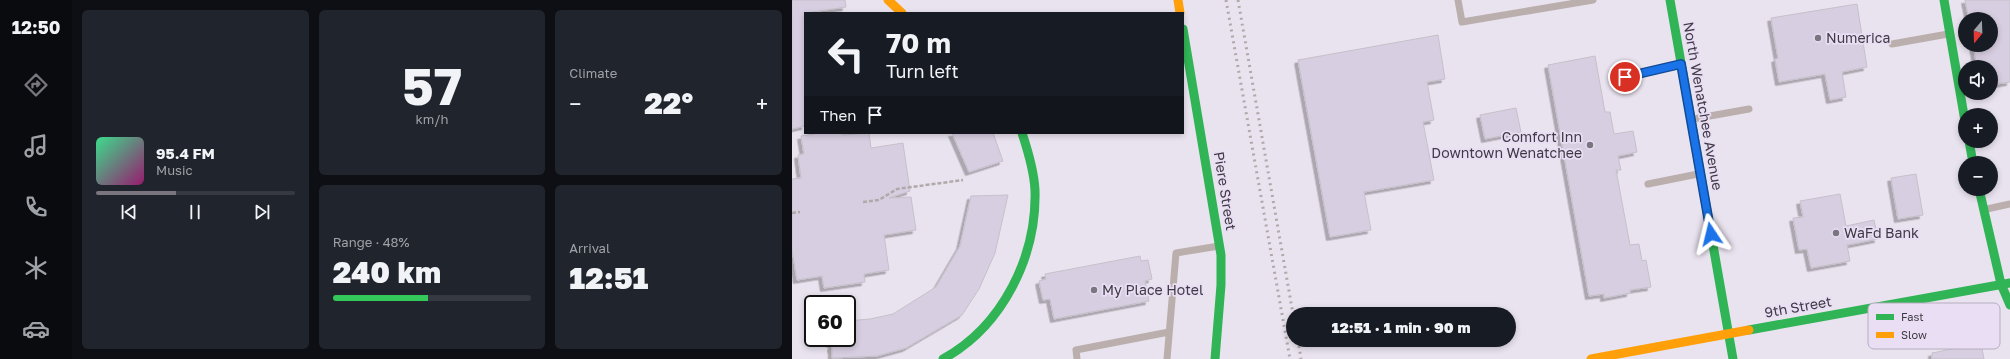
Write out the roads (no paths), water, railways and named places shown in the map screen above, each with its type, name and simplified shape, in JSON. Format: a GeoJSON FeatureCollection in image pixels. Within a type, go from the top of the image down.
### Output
{"type":"FeatureCollection","features":[{"type":"Feature","properties":{"kind":"street"},"geometry":{"type":"LineString","coordinates":[[888,0],[901,12]]}},
{"type":"Feature","properties":{"kind":"street"},"geometry":{"type":"LineString","coordinates":[[1178,0],[1180,12]]}},
{"type":"Feature","properties":{"kind":"street","name":"North Wenatchee Avenue"},"geometry":{"type":"LineString","coordinates":[[1670,0],[1733,359]]}},
{"type":"Feature","properties":{"kind":"street"},"geometry":{"type":"LineString","coordinates":[[1944,0],[1963,108]]}},
{"type":"Feature","properties":{"kind":"street","name":"Piere Street"},"geometry":{"type":"LineString","coordinates":[[1184,35],[1219,246],[1221,285],[1215,359]]}},
{"type":"Feature","properties":{"kind":"street"},"geometry":{"type":"LineString","coordinates":[[943,359],[951,355],[979,331],[1004,303],[1016,283],[1027,253],[1034,223],[1036,198],[1033,172],[1022,134]]}},
{"type":"Feature","properties":{"kind":"street"},"geometry":{"type":"LineString","coordinates":[[1980,196],[1983,210],[2006,283],[2010,305]]}},
{"type":"Feature","properties":{"kind":"street","name":"9th Street"},"geometry":{"type":"LineString","coordinates":[[1897,303],[2006,283]]}},
{"type":"Feature","properties":{"kind":"street","name":"9th Street"},"geometry":{"type":"LineString","coordinates":[[1591,359],[1868,308]]}},
{"type":"Feature","properties":{"kind":"lane"},"geometry":{"type":"LineString","coordinates":[[1458,0],[1462,22],[1594,0]]}},
{"type":"Feature","properties":{"kind":"lane"},"geometry":{"type":"LineString","coordinates":[[1892,44],[1950,34]]}},
{"type":"Feature","properties":{"kind":"lane"},"geometry":{"type":"LineString","coordinates":[[1625,77],[1681,64]]}},
{"type":"Feature","properties":{"kind":"lane"},"geometry":{"type":"LineString","coordinates":[[1691,119],[1749,109]]}},
{"type":"Feature","properties":{"kind":"lane"},"geometry":{"type":"LineString","coordinates":[[1648,184],[1700,174]]}},
{"type":"Feature","properties":{"kind":"lane"},"geometry":{"type":"LineString","coordinates":[[1983,210],[2010,204]]}},
{"type":"Feature","properties":{"kind":"lane"},"geometry":{"type":"LineString","coordinates":[[1167,359],[1176,253],[1219,246]]}},
{"type":"Feature","properties":{"kind":"lane"},"geometry":{"type":"LineString","coordinates":[[1077,359],[1076,350],[1169,332]]}},
{"type":"Feature","properties":{"kind":"railway"},"geometry":{"type":"LineString","coordinates":[[1226,0],[1290,359]]}},
{"type":"Feature","properties":{"kind":"railway"},"geometry":{"type":"LineString","coordinates":[[1238,0],[1292,307]]}},
{"type":"Feature","properties":{"kind":"railway"},"geometry":{"type":"LineString","coordinates":[[1299,347],[1301,359]]}},
{"type":"Feature","properties":{"kind":"place","name":"Numerica"},"geometry":{"type":"Point","coordinates":[1818,38]}},
{"type":"Feature","properties":{"kind":"place","name":"Comfort Inn Downtown Wenatchee"},"geometry":{"type":"Point","coordinates":[1590,145]}},
{"type":"Feature","properties":{"kind":"place","name":"WaFd Bank"},"geometry":{"type":"Point","coordinates":[1836,233]}},
{"type":"Feature","properties":{"kind":"place","name":"My Place Hotel"},"geometry":{"type":"Point","coordinates":[1094,290]}}]}
